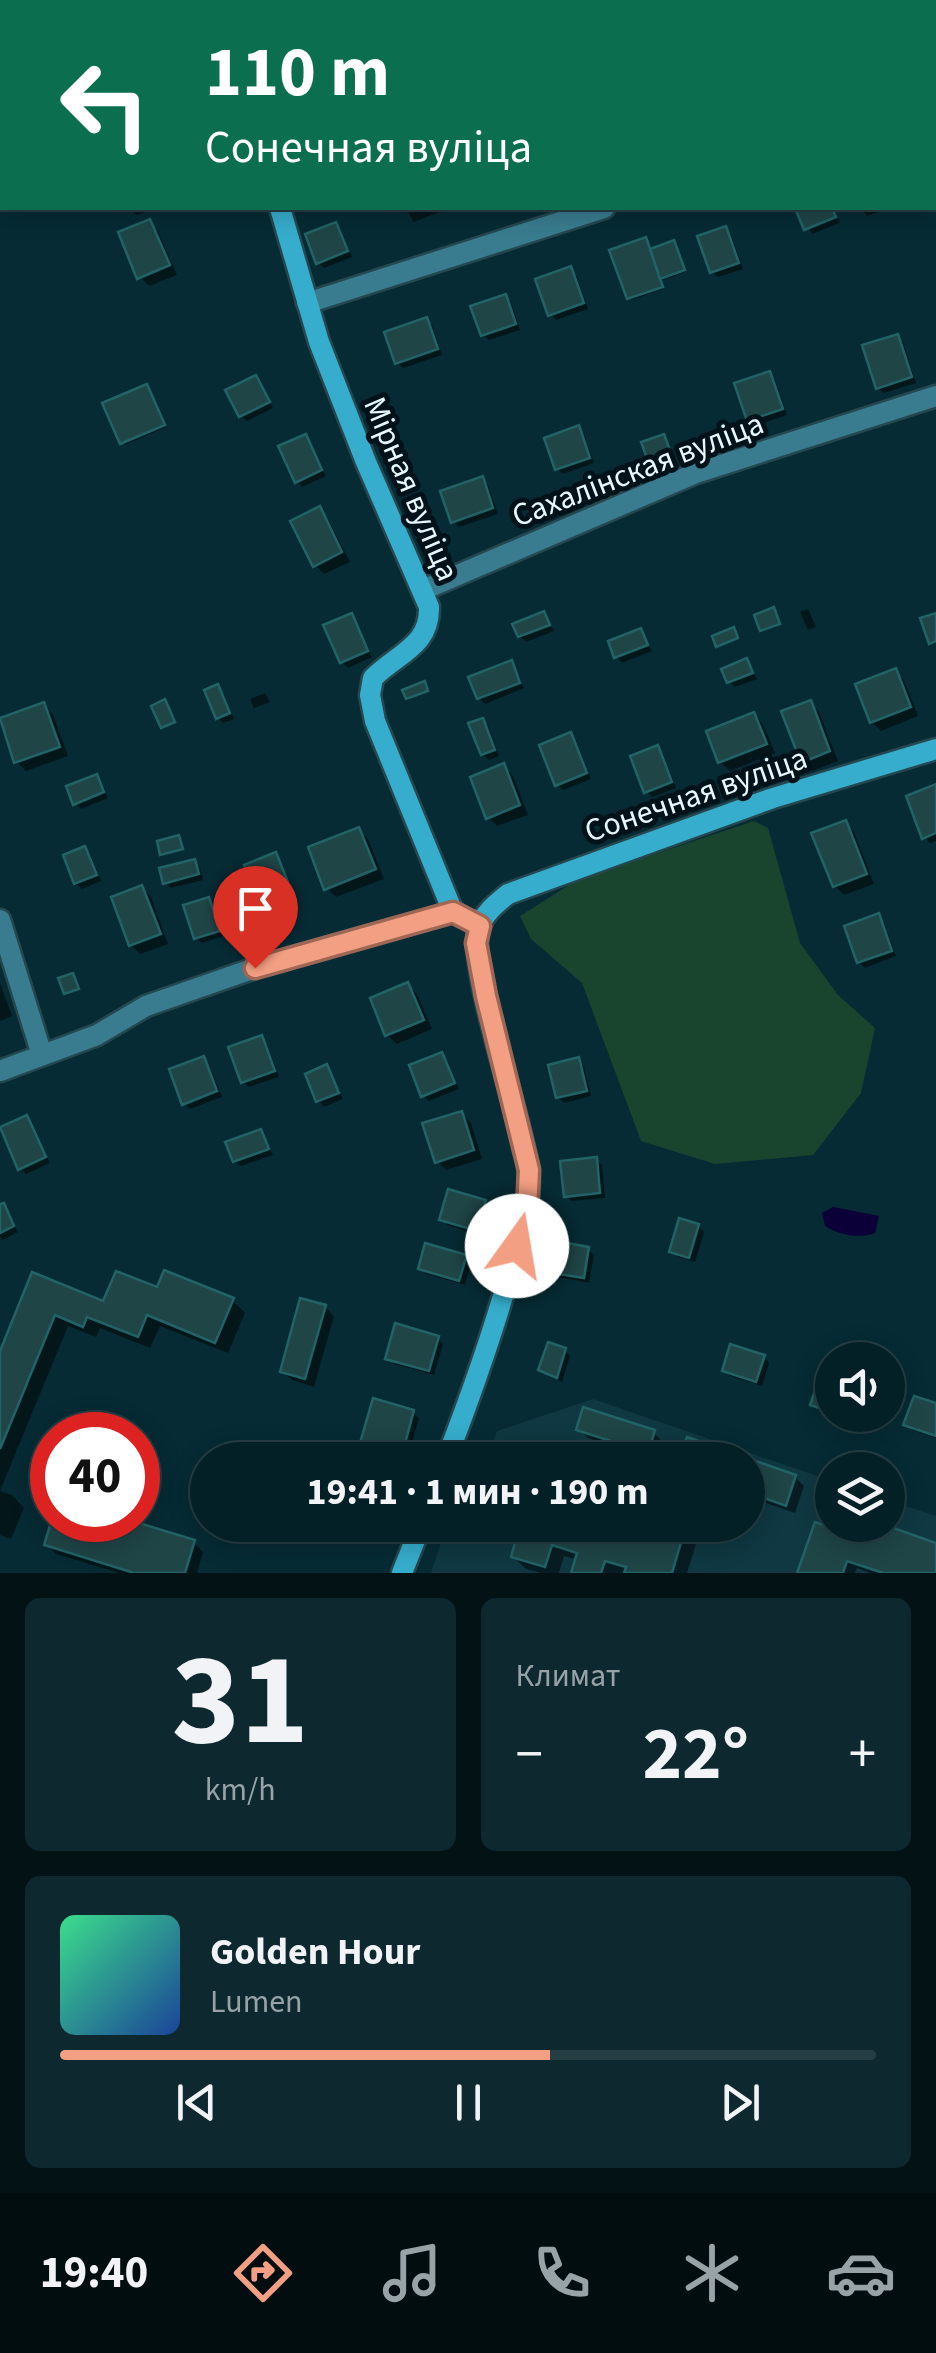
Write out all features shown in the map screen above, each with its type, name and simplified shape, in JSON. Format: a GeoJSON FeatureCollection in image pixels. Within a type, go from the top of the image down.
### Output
{"type":"FeatureCollection","features":[{"type":"Feature","properties":{"kind":"street","name":"Мірная вуліца"},"geometry":{"type":"LineString","coordinates":[[281,210],[307,303],[360,446],[429,606],[429,623],[420,640],[373,678],[370,695],[375,721],[453,912]]}},
{"type":"Feature","properties":{"kind":"street"},"geometry":{"type":"LineString","coordinates":[[307,303],[598,210]]}},
{"type":"Feature","properties":{"kind":"street","name":"Сахалінская вуліца"},"geometry":{"type":"LineString","coordinates":[[423,590],[696,472],[936,396]]}},
{"type":"Feature","properties":{"kind":"street","name":"Сонечная вуліца"},"geometry":{"type":"LineString","coordinates":[[483,921],[508,894],[773,798],[936,749]]}},
{"type":"Feature","properties":{"kind":"street"},"geometry":{"type":"LineString","coordinates":[[0,1070],[97,1034],[146,1006],[255,968],[453,912],[483,921],[476,943],[529,1170],[527,1210],[496,1320],[452,1442]]}},
{"type":"Feature","properties":{"kind":"street"},"geometry":{"type":"LineString","coordinates":[[0,920],[42,1055]]}},
{"type":"Feature","properties":{"kind":"street"},"geometry":{"type":"LineString","coordinates":[[402,1573],[414,1542]]}},
{"type":"Feature","properties":{"kind":"shaded area"},"geometry":{"type":"Polygon","coordinates":[[[833,1207],[879,1216],[875,1233],[849,1235],[825,1226],[822,1213],[833,1207]]]}},
{"type":"Feature","properties":{"kind":"shaded area"},"geometry":{"type":"Polygon","coordinates":[[[593,1399],[718,1442],[493,1442],[497,1431],[593,1399]]]}},
{"type":"Feature","properties":{"kind":"shaded area"},"geometry":{"type":"Polygon","coordinates":[[[765,1458],[815,1475],[815,1542],[905,1542],[905,1506],[936,1516],[936,1573],[431,1573],[441,1542],[765,1542],[765,1458]]]}},
{"type":"Feature","properties":{"kind":"green space"},"geometry":{"type":"Polygon","coordinates":[[[754,821],[768,828],[800,943],[838,995],[875,1028],[861,1093],[813,1155],[715,1164],[641,1141],[582,983],[531,939],[520,916],[577,880],[754,821]]]}},
{"type":"Feature","properties":{"kind":"building"},"geometry":{"type":"Polygon","coordinates":[[[796,210],[833,210],[836,217],[804,230],[796,210]]]}},
{"type":"Feature","properties":{"kind":"building"},"geometry":{"type":"Polygon","coordinates":[[[150,219],[170,265],[137,279],[118,232],[150,219]]]}},
{"type":"Feature","properties":{"kind":"building"},"geometry":{"type":"Polygon","coordinates":[[[336,222],[348,251],[316,264],[305,234],[336,222]]]}},
{"type":"Feature","properties":{"kind":"building"},"geometry":{"type":"Polygon","coordinates":[[[726,226],[739,263],[710,273],[697,236],[726,226]]]}},
{"type":"Feature","properties":{"kind":"building"},"geometry":{"type":"Polygon","coordinates":[[[646,237],[663,287],[627,299],[609,250],[646,237]]]}},
{"type":"Feature","properties":{"kind":"building"},"geometry":{"type":"Polygon","coordinates":[[[674,240],[685,270],[660,279],[650,249],[674,240]]]}},
{"type":"Feature","properties":{"kind":"building"},"geometry":{"type":"Polygon","coordinates":[[[571,266],[584,303],[548,316],[535,279],[571,266]]]}},
{"type":"Feature","properties":{"kind":"building"},"geometry":{"type":"Polygon","coordinates":[[[506,294],[516,324],[481,336],[470,306],[506,294]]]}},
{"type":"Feature","properties":{"kind":"building"},"geometry":{"type":"Polygon","coordinates":[[[427,317],[438,349],[395,364],[384,332],[427,317]]]}},
{"type":"Feature","properties":{"kind":"building"},"geometry":{"type":"Polygon","coordinates":[[[898,334],[912,377],[876,389],[862,345],[898,334]]]}},
{"type":"Feature","properties":{"kind":"building"},"geometry":{"type":"Polygon","coordinates":[[[770,371],[783,409],[747,421],[734,383],[770,371]]]}},
{"type":"Feature","properties":{"kind":"building"},"geometry":{"type":"Polygon","coordinates":[[[256,375],[270,402],[239,417],[225,390],[256,375]]]}},
{"type":"Feature","properties":{"kind":"building"},"geometry":{"type":"Polygon","coordinates":[[[147,384],[165,425],[120,444],[102,403],[147,384]]]}},
{"type":"Feature","properties":{"kind":"building"},"geometry":{"type":"Polygon","coordinates":[[[579,425],[590,458],[555,470],[544,438],[579,425]]]}},
{"type":"Feature","properties":{"kind":"building"},"geometry":{"type":"Polygon","coordinates":[[[306,434],[322,470],[295,483],[278,446],[306,434]]]}},
{"type":"Feature","properties":{"kind":"building"},"geometry":{"type":"Polygon","coordinates":[[[664,434],[675,464],[652,472],[641,442],[664,434]]]}},
{"type":"Feature","properties":{"kind":"building"},"geometry":{"type":"Polygon","coordinates":[[[483,476],[493,508],[451,523],[440,491],[483,476]]]}},
{"type":"Feature","properties":{"kind":"building"},"geometry":{"type":"Polygon","coordinates":[[[320,506],[342,552],[313,567],[290,521],[320,506]]]}},
{"type":"Feature","properties":{"kind":"building"},"geometry":{"type":"Polygon","coordinates":[[[774,607],[780,624],[760,631],[754,615],[774,607]]]}},
{"type":"Feature","properties":{"kind":"building"},"geometry":{"type":"Polygon","coordinates":[[[544,611],[550,625],[518,637],[512,624],[544,611]]]}},
{"type":"Feature","properties":{"kind":"building"},"geometry":{"type":"Polygon","coordinates":[[[352,613],[368,651],[340,663],[323,625],[352,613]]]}},
{"type":"Feature","properties":{"kind":"building"},"geometry":{"type":"Polygon","coordinates":[[[936,613],[936,641],[929,644],[920,618],[936,613]]]}},
{"type":"Feature","properties":{"kind":"building"},"geometry":{"type":"Polygon","coordinates":[[[734,627],[738,638],[716,647],[712,636],[734,627]]]}},
{"type":"Feature","properties":{"kind":"building"},"geometry":{"type":"Polygon","coordinates":[[[641,628],[648,645],[614,658],[608,641],[641,628]]]}},
{"type":"Feature","properties":{"kind":"building"},"geometry":{"type":"Polygon","coordinates":[[[747,658],[753,673],[727,683],[721,669],[747,658]]]}},
{"type":"Feature","properties":{"kind":"building"},"geometry":{"type":"Polygon","coordinates":[[[512,660],[520,683],[477,699],[468,677],[512,660]]]}},
{"type":"Feature","properties":{"kind":"building"},"geometry":{"type":"Polygon","coordinates":[[[896,668],[911,707],[870,723],[855,684],[896,668]]]}},
{"type":"Feature","properties":{"kind":"building"},"geometry":{"type":"Polygon","coordinates":[[[425,681],[428,691],[406,699],[402,690],[425,681]]]}},
{"type":"Feature","properties":{"kind":"building"},"geometry":{"type":"Polygon","coordinates":[[[218,684],[230,713],[216,719],[204,690],[218,684]]]}},
{"type":"Feature","properties":{"kind":"building"},"geometry":{"type":"Polygon","coordinates":[[[165,699],[175,722],[161,728],[151,706],[165,699]]]}},
{"type":"Feature","properties":{"kind":"building"},"geometry":{"type":"Polygon","coordinates":[[[811,700],[830,751],[801,763],[781,711],[811,700]]]}},
{"type":"Feature","properties":{"kind":"building"},"geometry":{"type":"Polygon","coordinates":[[[44,702],[60,747],[14,763],[0,718],[44,702]]]}},
{"type":"Feature","properties":{"kind":"building"},"geometry":{"type":"Polygon","coordinates":[[[754,712],[767,744],[718,763],[706,731],[754,712]]]}},
{"type":"Feature","properties":{"kind":"building"},"geometry":{"type":"Polygon","coordinates":[[[483,718],[495,750],[481,755],[468,723],[483,718]]]}},
{"type":"Feature","properties":{"kind":"building"},"geometry":{"type":"Polygon","coordinates":[[[571,732],[587,773],[555,786],[539,745],[571,732]]]}},
{"type":"Feature","properties":{"kind":"building"},"geometry":{"type":"Polygon","coordinates":[[[658,745],[672,782],[644,793],[630,756],[658,745]]]}},
{"type":"Feature","properties":{"kind":"building"},"geometry":{"type":"Polygon","coordinates":[[[504,763],[520,805],[486,819],[470,777],[504,763]]]}},
{"type":"Feature","properties":{"kind":"building"},"geometry":{"type":"Polygon","coordinates":[[[97,774],[104,792],[73,805],[66,786],[97,774]]]}},
{"type":"Feature","properties":{"kind":"building"},"geometry":{"type":"Polygon","coordinates":[[[936,784],[936,833],[922,839],[906,796],[936,784]]]}},
{"type":"Feature","properties":{"kind":"building"},"geometry":{"type":"Polygon","coordinates":[[[846,820],[867,874],[833,887],[811,833],[846,820]]]}},
{"type":"Feature","properties":{"kind":"building"},"geometry":{"type":"Polygon","coordinates":[[[359,827],[376,869],[324,890],[308,847],[359,827]]]}},
{"type":"Feature","properties":{"kind":"building"},"geometry":{"type":"Polygon","coordinates":[[[179,835],[183,849],[160,855],[157,841],[179,835]]]}},
{"type":"Feature","properties":{"kind":"building"},"geometry":{"type":"Polygon","coordinates":[[[85,846],[97,875],[74,884],[63,855],[85,846]]]}},
{"type":"Feature","properties":{"kind":"building"},"geometry":{"type":"Polygon","coordinates":[[[276,852],[288,882],[266,896],[264,889],[256,892],[244,865],[276,852]]]}},
{"type":"Feature","properties":{"kind":"building"},"geometry":{"type":"Polygon","coordinates":[[[195,859],[199,874],[163,884],[159,868],[195,859]]]}},
{"type":"Feature","properties":{"kind":"building"},"geometry":{"type":"Polygon","coordinates":[[[142,885],[161,934],[129,946],[111,897],[142,885]]]}},
{"type":"Feature","properties":{"kind":"building"},"geometry":{"type":"Polygon","coordinates":[[[209,897],[220,931],[194,939],[183,905],[209,897]]]}},
{"type":"Feature","properties":{"kind":"building"},"geometry":{"type":"Polygon","coordinates":[[[879,913],[892,951],[857,963],[844,926],[879,913]]]}},
{"type":"Feature","properties":{"kind":"building"},"geometry":{"type":"Polygon","coordinates":[[[73,973],[79,989],[64,994],[58,978],[73,973]]]}},
{"type":"Feature","properties":{"kind":"building"},"geometry":{"type":"Polygon","coordinates":[[[408,982],[424,1020],[385,1036],[370,998],[408,982]]]}},
{"type":"Feature","properties":{"kind":"building"},"geometry":{"type":"Polygon","coordinates":[[[262,1035],[275,1071],[241,1083],[228,1047],[262,1035]]]}},
{"type":"Feature","properties":{"kind":"building"},"geometry":{"type":"Polygon","coordinates":[[[442,1052],[455,1083],[421,1097],[409,1065],[442,1052]]]}},
{"type":"Feature","properties":{"kind":"building"},"geometry":{"type":"Polygon","coordinates":[[[204,1056],[217,1091],[182,1105],[169,1069],[204,1056]]]}},
{"type":"Feature","properties":{"kind":"building"},"geometry":{"type":"Polygon","coordinates":[[[579,1057],[587,1091],[556,1098],[548,1065],[579,1057]]]}},
{"type":"Feature","properties":{"kind":"building"},"geometry":{"type":"Polygon","coordinates":[[[327,1064],[339,1093],[316,1102],[305,1074],[327,1064]]]}},
{"type":"Feature","properties":{"kind":"building"},"geometry":{"type":"Polygon","coordinates":[[[462,1111],[474,1150],[435,1163],[422,1123],[462,1111]]]}},
{"type":"Feature","properties":{"kind":"building"},"geometry":{"type":"Polygon","coordinates":[[[27,1115],[46,1157],[18,1170],[0,1127],[27,1115]]]}},
{"type":"Feature","properties":{"kind":"building"},"geometry":{"type":"Polygon","coordinates":[[[261,1129],[269,1149],[233,1162],[225,1142],[261,1129]]]}},
{"type":"Feature","properties":{"kind":"building"},"geometry":{"type":"Polygon","coordinates":[[[597,1157],[600,1193],[564,1197],[560,1161],[597,1157]]]}},
{"type":"Feature","properties":{"kind":"building"},"geometry":{"type":"Polygon","coordinates":[[[448,1189],[486,1200],[477,1231],[439,1220],[448,1189]]]}},
{"type":"Feature","properties":{"kind":"building"},"geometry":{"type":"Polygon","coordinates":[[[4,1203],[14,1226],[0,1233],[0,1204],[4,1203]]]}},
{"type":"Feature","properties":{"kind":"building"},"geometry":{"type":"Polygon","coordinates":[[[679,1218],[699,1224],[689,1258],[669,1252],[679,1218]]]}},
{"type":"Feature","properties":{"kind":"building"},"geometry":{"type":"Polygon","coordinates":[[[551,1240],[589,1247],[584,1278],[546,1272],[551,1240]]]}},
{"type":"Feature","properties":{"kind":"building"},"geometry":{"type":"Polygon","coordinates":[[[425,1243],[467,1255],[459,1281],[418,1269],[425,1243]]]}},
{"type":"Feature","properties":{"kind":"building"},"geometry":{"type":"Polygon","coordinates":[[[164,1270],[234,1298],[215,1343],[147,1315],[138,1337],[87,1317],[83,1327],[55,1315],[0,1449],[0,1351],[32,1272],[103,1301],[116,1271],[157,1287],[164,1270]]]}},
{"type":"Feature","properties":{"kind":"building"},"geometry":{"type":"Polygon","coordinates":[[[300,1298],[326,1305],[305,1379],[280,1372],[300,1298]]]}},
{"type":"Feature","properties":{"kind":"building"},"geometry":{"type":"Polygon","coordinates":[[[395,1323],[439,1336],[429,1371],[385,1359],[395,1323]]]}},
{"type":"Feature","properties":{"kind":"building"},"geometry":{"type":"Polygon","coordinates":[[[548,1342],[566,1348],[557,1378],[538,1370],[548,1342]]]}},
{"type":"Feature","properties":{"kind":"building"},"geometry":{"type":"Polygon","coordinates":[[[730,1344],[765,1355],[756,1382],[722,1371],[730,1344]]]}},
{"type":"Feature","properties":{"kind":"building"},"geometry":{"type":"Polygon","coordinates":[[[914,1396],[936,1403],[936,1436],[905,1426],[914,1396]]]}},
{"type":"Feature","properties":{"kind":"building"},"geometry":{"type":"Polygon","coordinates":[[[373,1398],[414,1410],[405,1442],[360,1442],[373,1398]]]}},
{"type":"Feature","properties":{"kind":"building"},"geometry":{"type":"Polygon","coordinates":[[[583,1407],[655,1430],[651,1442],[614,1442],[576,1430],[583,1407]]]}},
{"type":"Feature","properties":{"kind":"building"},"geometry":{"type":"Polygon","coordinates":[[[765,1464],[796,1475],[786,1506],[765,1498],[765,1464]]]}},
{"type":"Feature","properties":{"kind":"building"},"geometry":{"type":"Polygon","coordinates":[[[815,1522],[815,1542],[905,1542],[905,1532],[936,1543],[936,1573],[883,1573],[847,1561],[843,1573],[797,1573],[815,1522]]]}},
{"type":"Feature","properties":{"kind":"building"},"geometry":{"type":"Polygon","coordinates":[[[160,1529],[194,1542],[185,1573],[134,1573],[44,1545],[160,1542],[160,1529]]]}},
{"type":"Feature","properties":{"kind":"building"},"geometry":{"type":"Polygon","coordinates":[[[515,1542],[681,1542],[672,1573],[624,1573],[626,1567],[605,1561],[601,1573],[571,1573],[577,1553],[552,1545],[545,1567],[511,1557],[515,1542]]]}},
{"type":"Feature","properties":{"kind":"route"},"geometry":{"type":"LineString","coordinates":[[255,968],[453,912],[480,926],[476,943],[486,996],[529,1170],[527,1210],[517,1246]]}}]}
